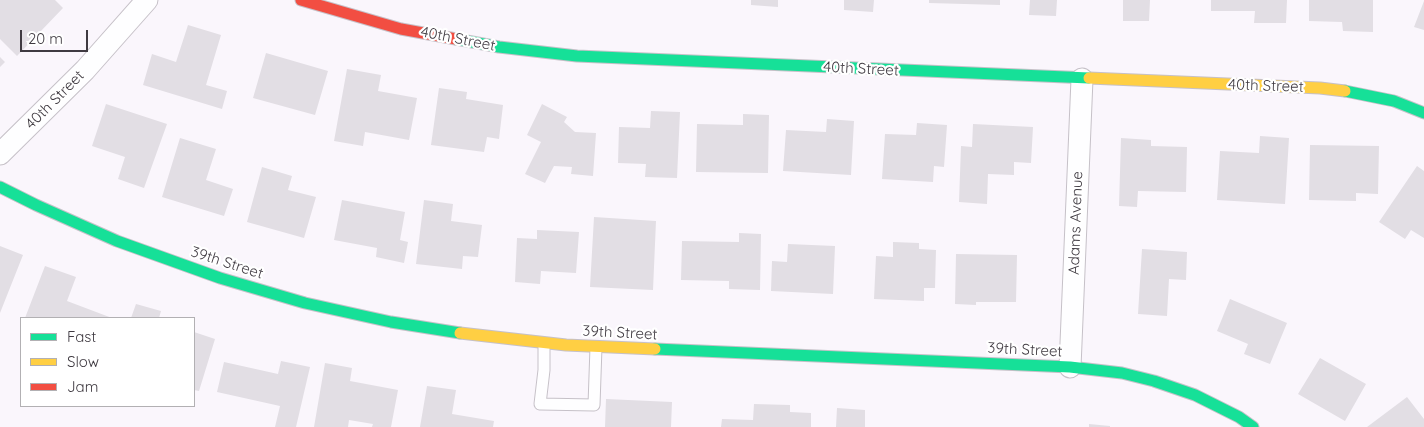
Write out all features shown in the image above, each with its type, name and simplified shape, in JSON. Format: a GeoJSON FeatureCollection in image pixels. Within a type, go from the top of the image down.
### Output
{"type":"FeatureCollection","features":[{"type":"Feature","properties":{"kind":"street","name":"40th Street"},"geometry":{"type":"LineString","coordinates":[[0,154],[85,70],[147,0]]}},
{"type":"Feature","properties":{"kind":"street","name":"40th Street"},"geometry":{"type":"LineString","coordinates":[[301,0],[401,29],[498,47],[577,56],[1320,88],[1356,92],[1394,101],[1424,113]]}},
{"type":"Feature","properties":{"kind":"street","name":"Adams Avenue"},"geometry":{"type":"LineString","coordinates":[[1070,367],[1082,78]]}},
{"type":"Feature","properties":{"kind":"street","name":"39th Street"},"geometry":{"type":"LineString","coordinates":[[0,187],[117,241],[220,278],[286,297],[391,322],[478,336],[544,343],[1070,367],[1122,373],[1154,381],[1195,395],[1253,427]]}},
{"type":"Feature","properties":{"kind":"lane"},"geometry":{"type":"LineString","coordinates":[[544,343],[544,370],[540,404],[594,405],[596,346]]}},
{"type":"Feature","properties":{"kind":"building"},"geometry":{"type":"Polygon","coordinates":[[[0,0],[55,0],[63,8],[17,56],[0,39],[0,0]]]}},
{"type":"Feature","properties":{"kind":"building"},"geometry":{"type":"Polygon","coordinates":[[[751,0],[778,0],[778,7],[751,5],[751,0]]]}},
{"type":"Feature","properties":{"kind":"building"},"geometry":{"type":"Polygon","coordinates":[[[844,0],[874,0],[873,12],[844,10],[844,0]]]}},
{"type":"Feature","properties":{"kind":"building"},"geometry":{"type":"Polygon","coordinates":[[[929,0],[1000,0],[1000,5],[929,3],[929,0]]]}},
{"type":"Feature","properties":{"kind":"building"},"geometry":{"type":"Polygon","coordinates":[[[1030,0],[1057,0],[1056,16],[1029,15],[1030,0]]]}},
{"type":"Feature","properties":{"kind":"building"},"geometry":{"type":"Polygon","coordinates":[[[1123,0],[1150,0],[1149,21],[1123,21],[1123,0]]]}},
{"type":"Feature","properties":{"kind":"building"},"geometry":{"type":"Polygon","coordinates":[[[1211,0],[1287,0],[1286,23],[1254,23],[1255,11],[1211,11],[1211,0]]]}},
{"type":"Feature","properties":{"kind":"building"},"geometry":{"type":"Polygon","coordinates":[[[1309,0],[1373,0],[1373,32],[1343,31],[1342,22],[1309,21],[1309,0]]]}},
{"type":"Feature","properties":{"kind":"building"},"geometry":{"type":"Polygon","coordinates":[[[1424,1],[1424,30],[1414,27],[1424,1]]]}},
{"type":"Feature","properties":{"kind":"building"},"geometry":{"type":"Polygon","coordinates":[[[188,25],[221,35],[206,85],[227,91],[222,109],[143,85],[152,54],[176,62],[188,25]]]}},
{"type":"Feature","properties":{"kind":"building"},"geometry":{"type":"Polygon","coordinates":[[[266,53],[328,71],[315,115],[253,98],[266,53]]]}},
{"type":"Feature","properties":{"kind":"building"},"geometry":{"type":"Polygon","coordinates":[[[0,57],[5,62],[0,67],[0,57]]]}},
{"type":"Feature","properties":{"kind":"building"},"geometry":{"type":"Polygon","coordinates":[[[347,69],[381,75],[378,91],[417,98],[409,140],[365,132],[363,146],[334,141],[347,69]]]}},
{"type":"Feature","properties":{"kind":"building"},"geometry":{"type":"Polygon","coordinates":[[[439,88],[467,92],[466,99],[503,105],[499,139],[487,137],[484,152],[431,145],[439,88]]]}},
{"type":"Feature","properties":{"kind":"building"},"geometry":{"type":"Polygon","coordinates":[[[106,104],[167,124],[144,188],[118,179],[125,157],[92,146],[106,104]]]}},
{"type":"Feature","properties":{"kind":"building"},"geometry":{"type":"Polygon","coordinates":[[[542,104],[567,117],[564,122],[575,132],[596,133],[593,176],[571,174],[572,167],[554,166],[545,183],[525,174],[541,142],[527,135],[542,104]]]}},
{"type":"Feature","properties":{"kind":"building"},"geometry":{"type":"Polygon","coordinates":[[[651,111],[680,112],[677,178],[645,177],[646,164],[618,163],[619,127],[650,128],[651,111]]]}},
{"type":"Feature","properties":{"kind":"building"},"geometry":{"type":"Polygon","coordinates":[[[743,114],[769,115],[768,173],[696,172],[697,124],[743,125],[743,114]]]}},
{"type":"Feature","properties":{"kind":"building"},"geometry":{"type":"Polygon","coordinates":[[[827,119],[854,121],[851,175],[783,171],[786,130],[826,132],[827,119]]]}},
{"type":"Feature","properties":{"kind":"building"},"geometry":{"type":"Polygon","coordinates":[[[917,123],[947,125],[944,167],[934,166],[933,182],[882,179],[885,134],[916,135],[917,123]]]}},
{"type":"Feature","properties":{"kind":"building"},"geometry":{"type":"Polygon","coordinates":[[[973,124],[1033,127],[1031,163],[1014,162],[1014,175],[988,174],[987,204],[959,202],[961,146],[972,147],[973,124]]]}},
{"type":"Feature","properties":{"kind":"building"},"geometry":{"type":"Polygon","coordinates":[[[1260,136],[1289,138],[1285,204],[1217,200],[1220,151],[1259,153],[1260,136]]]}},
{"type":"Feature","properties":{"kind":"building"},"geometry":{"type":"Polygon","coordinates":[[[180,138],[216,149],[206,180],[233,189],[224,216],[162,197],[180,138]]]}},
{"type":"Feature","properties":{"kind":"building"},"geometry":{"type":"Polygon","coordinates":[[[1121,138],[1151,140],[1151,146],[1187,147],[1186,192],[1138,191],[1137,207],[1119,206],[1121,138]]]}},
{"type":"Feature","properties":{"kind":"building"},"geometry":{"type":"Polygon","coordinates":[[[1310,145],[1379,146],[1378,194],[1356,193],[1356,201],[1309,200],[1310,145]]]}},
{"type":"Feature","properties":{"kind":"building"},"geometry":{"type":"Polygon","coordinates":[[[1417,166],[1424,171],[1424,238],[1411,230],[1405,239],[1379,222],[1417,166]]]}},
{"type":"Feature","properties":{"kind":"building"},"geometry":{"type":"Polygon","coordinates":[[[262,167],[292,176],[288,190],[316,197],[304,238],[247,222],[262,167]]]}},
{"type":"Feature","properties":{"kind":"building"},"geometry":{"type":"Polygon","coordinates":[[[342,200],[405,212],[400,240],[408,242],[404,263],[376,257],[377,248],[334,240],[342,200]]]}},
{"type":"Feature","properties":{"kind":"building"},"geometry":{"type":"Polygon","coordinates":[[[424,200],[453,204],[451,221],[482,225],[478,257],[463,256],[462,269],[416,264],[424,200]]]}},
{"type":"Feature","properties":{"kind":"building"},"geometry":{"type":"Polygon","coordinates":[[[594,217],[656,221],[653,290],[590,287],[594,217]]]}},
{"type":"Feature","properties":{"kind":"building"},"geometry":{"type":"Polygon","coordinates":[[[537,230],[579,232],[576,273],[541,271],[540,284],[515,282],[517,238],[537,239],[537,230]]]}},
{"type":"Feature","properties":{"kind":"building"},"geometry":{"type":"Polygon","coordinates":[[[739,233],[761,234],[760,290],[729,289],[729,281],[681,280],[682,241],[739,242],[739,233]]]}},
{"type":"Feature","properties":{"kind":"building"},"geometry":{"type":"Polygon","coordinates":[[[893,242],[919,243],[919,249],[936,250],[935,288],[924,288],[924,301],[874,299],[876,256],[893,257],[893,242]]]}},
{"type":"Feature","properties":{"kind":"building"},"geometry":{"type":"Polygon","coordinates":[[[788,244],[835,246],[833,294],[771,291],[772,261],[787,262],[788,244]]]}},
{"type":"Feature","properties":{"kind":"building"},"geometry":{"type":"Polygon","coordinates":[[[0,246],[23,255],[0,313],[0,246]]]}},
{"type":"Feature","properties":{"kind":"building"},"geometry":{"type":"Polygon","coordinates":[[[1142,249],[1187,252],[1186,280],[1169,279],[1167,316],[1138,314],[1142,249]]]}},
{"type":"Feature","properties":{"kind":"building"},"geometry":{"type":"Polygon","coordinates":[[[956,254],[1017,255],[1016,302],[976,302],[976,305],[955,304],[956,254]]]}},
{"type":"Feature","properties":{"kind":"building"},"geometry":{"type":"Polygon","coordinates":[[[45,266],[76,277],[67,301],[109,317],[25,317],[45,266]]]}},
{"type":"Feature","properties":{"kind":"building"},"geometry":{"type":"Polygon","coordinates":[[[1230,299],[1287,323],[1270,364],[1244,354],[1248,344],[1217,331],[1230,299]]]}},
{"type":"Feature","properties":{"kind":"building"},"geometry":{"type":"Polygon","coordinates":[[[136,304],[161,311],[159,317],[131,317],[136,304]]]}},
{"type":"Feature","properties":{"kind":"building"},"geometry":{"type":"Polygon","coordinates":[[[195,332],[215,339],[199,391],[195,390],[195,332]]]}},
{"type":"Feature","properties":{"kind":"building"},"geometry":{"type":"Polygon","coordinates":[[[1320,358],[1366,384],[1345,421],[1298,394],[1320,358]]]}},
{"type":"Feature","properties":{"kind":"building"},"geometry":{"type":"Polygon","coordinates":[[[281,361],[310,367],[296,427],[275,427],[280,406],[217,392],[224,362],[278,374],[281,361]]]}},
{"type":"Feature","properties":{"kind":"building"},"geometry":{"type":"Polygon","coordinates":[[[325,363],[352,368],[350,381],[398,390],[391,427],[372,427],[373,424],[349,420],[348,427],[314,427],[325,363]]]}},
{"type":"Feature","properties":{"kind":"building"},"geometry":{"type":"Polygon","coordinates":[[[427,386],[456,390],[452,414],[494,421],[493,427],[420,427],[427,386]]]}},
{"type":"Feature","properties":{"kind":"building"},"geometry":{"type":"Polygon","coordinates":[[[1407,397],[1424,419],[1424,427],[1367,427],[1407,397]]]}},
{"type":"Feature","properties":{"kind":"building"},"geometry":{"type":"Polygon","coordinates":[[[606,399],[672,402],[671,427],[605,427],[606,399]]]}},
{"type":"Feature","properties":{"kind":"building"},"geometry":{"type":"Polygon","coordinates":[[[754,404],[790,405],[790,412],[811,413],[811,427],[721,427],[722,419],[753,420],[754,404]]]}},
{"type":"Feature","properties":{"kind":"building"},"geometry":{"type":"Polygon","coordinates":[[[837,408],[865,410],[865,427],[836,427],[837,408]]]}},
{"type":"Feature","properties":{"kind":"building"},"geometry":{"type":"Polygon","coordinates":[[[1089,424],[1110,426],[1110,427],[1089,427],[1089,424]]]}},
{"type":"Feature","properties":{"kind":"traffic: fast"},"geometry":{"type":"LineString","coordinates":[[456,39],[499,47],[577,56],[1089,78]]}},
{"type":"Feature","properties":{"kind":"traffic: fast"},"geometry":{"type":"LineString","coordinates":[[1345,91],[1394,101],[1424,113]]}},
{"type":"Feature","properties":{"kind":"traffic: fast"},"geometry":{"type":"LineString","coordinates":[[0,187],[117,241],[220,278],[305,303],[391,322],[460,333]]}},
{"type":"Feature","properties":{"kind":"traffic: fast"},"geometry":{"type":"LineString","coordinates":[[655,349],[1070,367],[1122,373],[1154,381],[1195,395],[1239,417],[1253,427]]}},
{"type":"Feature","properties":{"kind":"traffic: slow"},"geometry":{"type":"LineString","coordinates":[[1089,78],[1320,88],[1345,91]]}},
{"type":"Feature","properties":{"kind":"traffic: slow"},"geometry":{"type":"LineString","coordinates":[[460,333],[566,345],[655,349]]}},
{"type":"Feature","properties":{"kind":"traffic: jam"},"geometry":{"type":"LineString","coordinates":[[301,0],[401,29],[456,39]]}}]}
